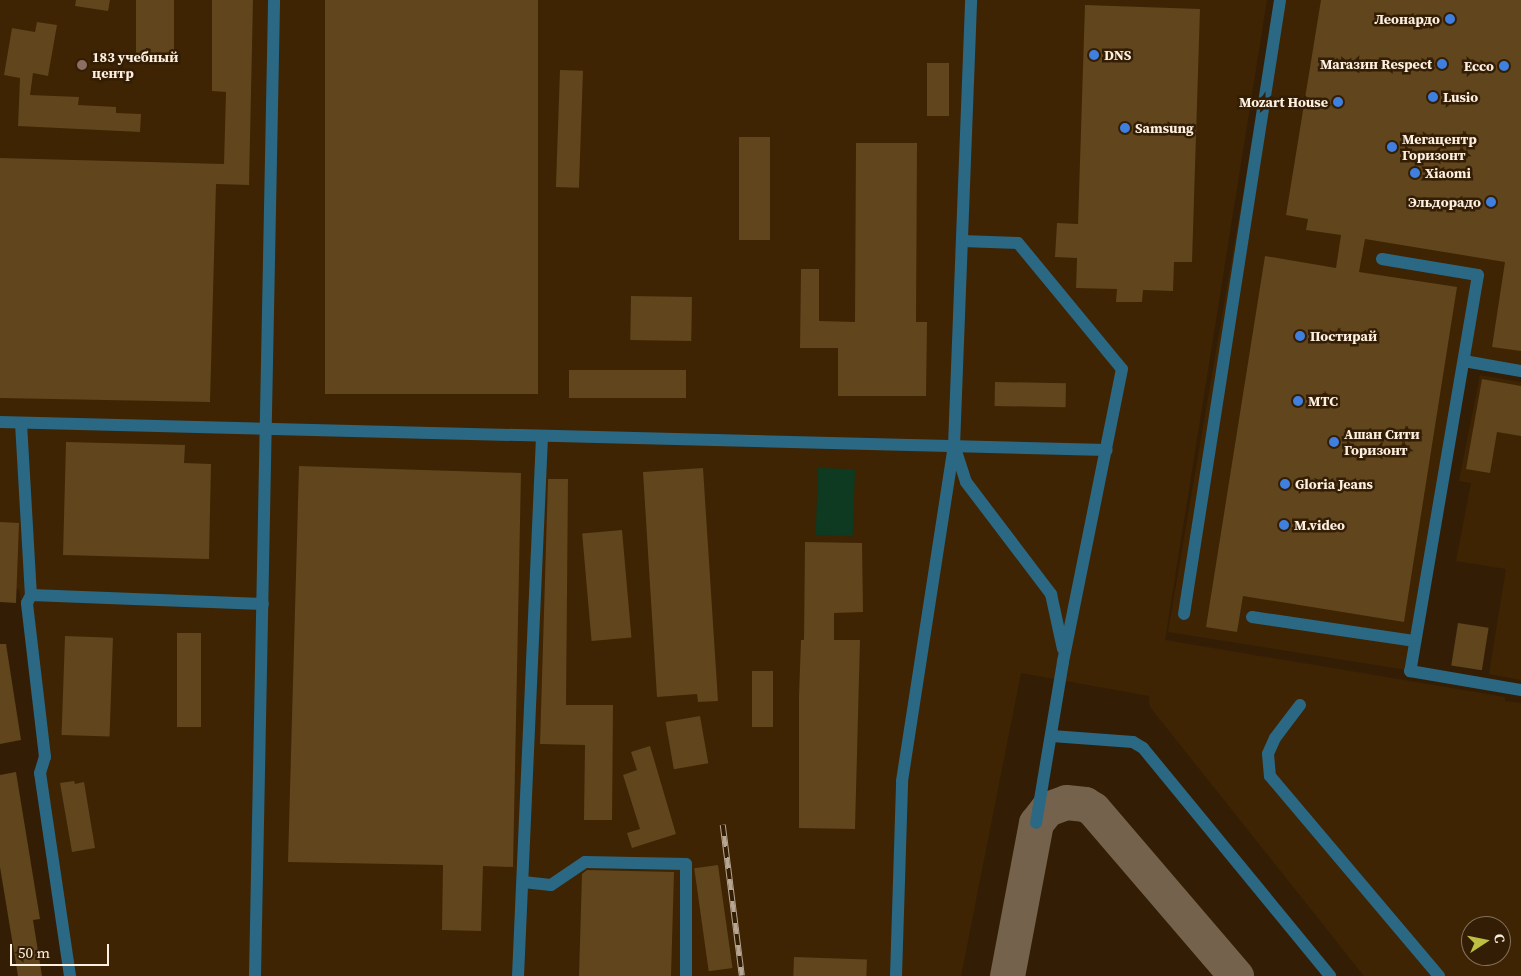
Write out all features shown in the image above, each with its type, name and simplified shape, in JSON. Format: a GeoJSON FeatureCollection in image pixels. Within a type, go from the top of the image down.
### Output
{"type":"FeatureCollection","features":[{"type":"Feature","properties":{"kind":"lane"},"geometry":{"type":"LineString","coordinates":[[255,976],[274,0]]}},
{"type":"Feature","properties":{"kind":"lane"},"geometry":{"type":"LineString","coordinates":[[896,976],[902,781],[954,446],[971,0]]}},
{"type":"Feature","properties":{"kind":"lane"},"geometry":{"type":"LineString","coordinates":[[1184,614],[1280,0]]}},
{"type":"Feature","properties":{"kind":"lane"},"geometry":{"type":"LineString","coordinates":[[962,241],[1018,243],[1122,369],[1063,662],[1036,823]]}},
{"type":"Feature","properties":{"kind":"lane"},"geometry":{"type":"LineString","coordinates":[[1382,259],[1478,275],[1410,671],[1521,690]]}},
{"type":"Feature","properties":{"kind":"lane"},"geometry":{"type":"LineString","coordinates":[[1464,361],[1521,371]]}},
{"type":"Feature","properties":{"kind":"lane"},"geometry":{"type":"LineString","coordinates":[[0,422],[1107,450]]}},
{"type":"Feature","properties":{"kind":"lane"},"geometry":{"type":"LineString","coordinates":[[22,423],[31,595],[27,603],[45,757],[40,773],[70,976]]}},
{"type":"Feature","properties":{"kind":"lane"},"geometry":{"type":"LineString","coordinates":[[518,976],[542,437]]}},
{"type":"Feature","properties":{"kind":"lane"},"geometry":{"type":"LineString","coordinates":[[954,446],[966,482],[1050,594],[1062,639],[1063,662]]}},
{"type":"Feature","properties":{"kind":"lane"},"geometry":{"type":"LineString","coordinates":[[31,595],[262,604]]}},
{"type":"Feature","properties":{"kind":"lane"},"geometry":{"type":"LineString","coordinates":[[1252,617],[1415,641]]}},
{"type":"Feature","properties":{"kind":"lane"},"geometry":{"type":"LineString","coordinates":[[1300,705],[1271,746],[1267,765],[1270,776],[1439,976]]}},
{"type":"Feature","properties":{"kind":"lane"},"geometry":{"type":"LineString","coordinates":[[1052,736],[1133,742],[1143,748],[1330,976]]}},
{"type":"Feature","properties":{"kind":"lane"},"geometry":{"type":"LineString","coordinates":[[523,882],[551,885],[585,862],[686,864],[686,976]]}},
{"type":"Feature","properties":{"kind":"shaded area"},"geometry":{"type":"Polygon","coordinates":[[[0,0],[1267,0],[1165,640],[1505,697],[1505,701],[1521,703],[1521,976],[1364,976],[1150,707],[1149,696],[1021,673],[961,976],[64,976],[36,767],[50,762],[19,589],[0,592],[0,0]]]}},
{"type":"Feature","properties":{"kind":"shaded area"},"geometry":{"type":"Polygon","coordinates":[[[1276,0],[1521,0],[1521,367],[1469,359],[1413,671],[1168,632],[1276,0]]]}},
{"type":"Feature","properties":{"kind":"shaded area"},"geometry":{"type":"Polygon","coordinates":[[[1480,375],[1521,382],[1521,680],[1489,674],[1506,569],[1456,561],[1471,483],[1459,481],[1480,375]]]}},
{"type":"Feature","properties":{"kind":"green space"},"geometry":{"type":"Polygon","coordinates":[[[818,468],[855,469],[853,536],[816,535],[818,468]]]}},
{"type":"Feature","properties":{"kind":"building"},"geometry":{"type":"Polygon","coordinates":[[[76,0],[110,0],[108,11],[75,6],[76,0]]]}},
{"type":"Feature","properties":{"kind":"building"},"geometry":{"type":"Polygon","coordinates":[[[136,0],[174,0],[174,58],[136,58],[136,0]]]}},
{"type":"Feature","properties":{"kind":"building"},"geometry":{"type":"Polygon","coordinates":[[[212,0],[253,0],[249,185],[216,184],[210,402],[0,398],[0,158],[224,164],[226,92],[212,91],[212,0]]]}},
{"type":"Feature","properties":{"kind":"building"},"geometry":{"type":"Polygon","coordinates":[[[325,0],[538,0],[538,394],[325,394],[325,0]]]}},
{"type":"Feature","properties":{"kind":"building"},"geometry":{"type":"Polygon","coordinates":[[[1321,0],[1521,0],[1521,351],[1492,347],[1505,262],[1365,239],[1359,272],[1457,287],[1404,622],[1243,596],[1237,632],[1206,627],[1265,256],[1336,268],[1341,235],[1306,230],[1308,219],[1286,215],[1321,0]]]}},
{"type":"Feature","properties":{"kind":"building"},"geometry":{"type":"Polygon","coordinates":[[[1085,5],[1200,9],[1192,262],[1174,262],[1173,291],[1143,290],[1142,302],[1116,302],[1117,289],[1076,288],[1077,258],[1055,257],[1057,223],[1078,224],[1085,5]]]}},
{"type":"Feature","properties":{"kind":"building"},"geometry":{"type":"Polygon","coordinates":[[[37,22],[57,25],[48,76],[33,73],[30,95],[79,97],[78,105],[116,107],[116,113],[141,114],[140,132],[18,126],[20,78],[4,75],[12,28],[35,32],[37,22]]]}},
{"type":"Feature","properties":{"kind":"building"},"geometry":{"type":"Polygon","coordinates":[[[927,63],[949,63],[949,116],[927,116],[927,63]]]}},
{"type":"Feature","properties":{"kind":"building"},"geometry":{"type":"Polygon","coordinates":[[[560,70],[583,71],[579,188],[556,187],[560,70]]]}},
{"type":"Feature","properties":{"kind":"building"},"geometry":{"type":"Polygon","coordinates":[[[739,137],[770,137],[770,240],[739,240],[739,137]]]}},
{"type":"Feature","properties":{"kind":"building"},"geometry":{"type":"Polygon","coordinates":[[[856,143],[917,143],[916,322],[927,322],[926,396],[838,396],[838,348],[800,348],[801,269],[819,269],[819,321],[855,322],[856,143]]]}},
{"type":"Feature","properties":{"kind":"building"},"geometry":{"type":"Polygon","coordinates":[[[631,296],[692,297],[691,341],[630,340],[631,296]]]}},
{"type":"Feature","properties":{"kind":"building"},"geometry":{"type":"Polygon","coordinates":[[[569,370],[686,370],[686,398],[569,398],[569,370]]]}},
{"type":"Feature","properties":{"kind":"building"},"geometry":{"type":"Polygon","coordinates":[[[1482,379],[1521,386],[1521,436],[1497,432],[1490,473],[1466,469],[1482,379]]]}},
{"type":"Feature","properties":{"kind":"building"},"geometry":{"type":"Polygon","coordinates":[[[995,382],[1066,383],[1066,407],[995,406],[995,382]]]}},
{"type":"Feature","properties":{"kind":"building"},"geometry":{"type":"Polygon","coordinates":[[[66,442],[185,445],[184,463],[211,464],[209,559],[63,555],[66,442]]]}},
{"type":"Feature","properties":{"kind":"building"},"geometry":{"type":"Polygon","coordinates":[[[299,466],[521,473],[513,867],[483,866],[481,931],[442,930],[443,865],[288,862],[299,466]]]}},
{"type":"Feature","properties":{"kind":"building"},"geometry":{"type":"Polygon","coordinates":[[[703,468],[718,701],[698,702],[697,694],[657,697],[643,472],[703,468]]]}},
{"type":"Feature","properties":{"kind":"building"},"geometry":{"type":"Polygon","coordinates":[[[548,479],[568,479],[566,705],[613,705],[612,820],[584,820],[585,745],[540,744],[548,479]]]}},
{"type":"Feature","properties":{"kind":"building"},"geometry":{"type":"Polygon","coordinates":[[[0,522],[19,523],[16,603],[0,602],[0,522]]]}},
{"type":"Feature","properties":{"kind":"building"},"geometry":{"type":"Polygon","coordinates":[[[622,530],[631,638],[592,641],[582,533],[622,530]]]}},
{"type":"Feature","properties":{"kind":"building"},"geometry":{"type":"Polygon","coordinates":[[[805,542],[862,543],[863,612],[834,613],[834,640],[860,640],[855,829],[799,828],[799,696],[801,640],[804,640],[805,542]]]}},
{"type":"Feature","properties":{"kind":"building"},"geometry":{"type":"Polygon","coordinates":[[[1458,623],[1489,628],[1482,670],[1451,665],[1458,623]]]}},
{"type":"Feature","properties":{"kind":"building"},"geometry":{"type":"Polygon","coordinates":[[[177,633],[201,633],[201,727],[177,727],[177,633]]]}},
{"type":"Feature","properties":{"kind":"building"},"geometry":{"type":"Polygon","coordinates":[[[65,636],[113,638],[110,737],[62,735],[65,636]]]}},
{"type":"Feature","properties":{"kind":"building"},"geometry":{"type":"Polygon","coordinates":[[[0,644],[6,644],[21,740],[0,744],[0,644]]]}},
{"type":"Feature","properties":{"kind":"building"},"geometry":{"type":"Polygon","coordinates":[[[752,671],[773,671],[773,727],[752,727],[752,671]]]}},
{"type":"Feature","properties":{"kind":"building"},"geometry":{"type":"Polygon","coordinates":[[[700,716],[708,763],[674,769],[666,722],[700,716]]]}},
{"type":"Feature","properties":{"kind":"building"},"geometry":{"type":"Polygon","coordinates":[[[650,746],[676,834],[632,848],[627,833],[640,829],[623,775],[637,770],[631,752],[650,746]]]}},
{"type":"Feature","properties":{"kind":"building"},"geometry":{"type":"Polygon","coordinates":[[[16,772],[40,919],[33,920],[42,976],[18,976],[0,867],[0,775],[16,772]]]}},
{"type":"Feature","properties":{"kind":"building"},"geometry":{"type":"Polygon","coordinates":[[[74,781],[75,784],[84,782],[95,848],[72,852],[60,783],[74,781]]]}},
{"type":"Feature","properties":{"kind":"building"},"geometry":{"type":"Polygon","coordinates":[[[718,865],[732,968],[709,971],[694,868],[718,865]]]}},
{"type":"Feature","properties":{"kind":"building"},"geometry":{"type":"Polygon","coordinates":[[[587,870],[674,872],[671,976],[579,976],[582,874],[587,870]]]}},
{"type":"Feature","properties":{"kind":"building"},"geometry":{"type":"Polygon","coordinates":[[[794,957],[867,960],[866,976],[793,976],[794,957]]]}},
{"type":"Feature","properties":{"kind":"taxiway"},"geometry":{"type":"LineString","coordinates":[[1007,976],[1036,823],[1047,809],[1066,802],[1085,804],[1093,809],[1236,976]]}},
{"type":"Feature","properties":{"kind":"railway"},"geometry":{"type":"LineString","coordinates":[[723,825],[742,976]]}},
{"type":"Feature","properties":{"kind":"place","name":"Леонардо"},"geometry":{"type":"Point","coordinates":[1450,19]}},
{"type":"Feature","properties":{"kind":"place","name":"DNS"},"geometry":{"type":"Point","coordinates":[1094,55]}},
{"type":"Feature","properties":{"kind":"place","name":"Магазин Respect"},"geometry":{"type":"Point","coordinates":[1442,64]}},
{"type":"Feature","properties":{"kind":"place","name":"183 учебный центр"},"geometry":{"type":"Point","coordinates":[82,65]}},
{"type":"Feature","properties":{"kind":"place","name":"Ecco"},"geometry":{"type":"Point","coordinates":[1504,66]}},
{"type":"Feature","properties":{"kind":"place","name":"Lusio"},"geometry":{"type":"Point","coordinates":[1433,97]}},
{"type":"Feature","properties":{"kind":"place","name":"Mozart House"},"geometry":{"type":"Point","coordinates":[1338,102]}},
{"type":"Feature","properties":{"kind":"place","name":"Samsung"},"geometry":{"type":"Point","coordinates":[1125,128]}},
{"type":"Feature","properties":{"kind":"place","name":"Мегацентр Горизонт"},"geometry":{"type":"Point","coordinates":[1392,147]}},
{"type":"Feature","properties":{"kind":"place","name":"Xiaomi"},"geometry":{"type":"Point","coordinates":[1415,173]}},
{"type":"Feature","properties":{"kind":"place","name":"Эльдорадо"},"geometry":{"type":"Point","coordinates":[1491,202]}},
{"type":"Feature","properties":{"kind":"place","name":"Постирай"},"geometry":{"type":"Point","coordinates":[1300,336]}},
{"type":"Feature","properties":{"kind":"place","name":"МТС"},"geometry":{"type":"Point","coordinates":[1298,401]}},
{"type":"Feature","properties":{"kind":"place","name":"Ашан Сити Горизонт"},"geometry":{"type":"Point","coordinates":[1334,442]}},
{"type":"Feature","properties":{"kind":"place","name":"Gloria Jeans"},"geometry":{"type":"Point","coordinates":[1285,484]}},
{"type":"Feature","properties":{"kind":"place","name":"M.video"},"geometry":{"type":"Point","coordinates":[1284,525]}}]}
